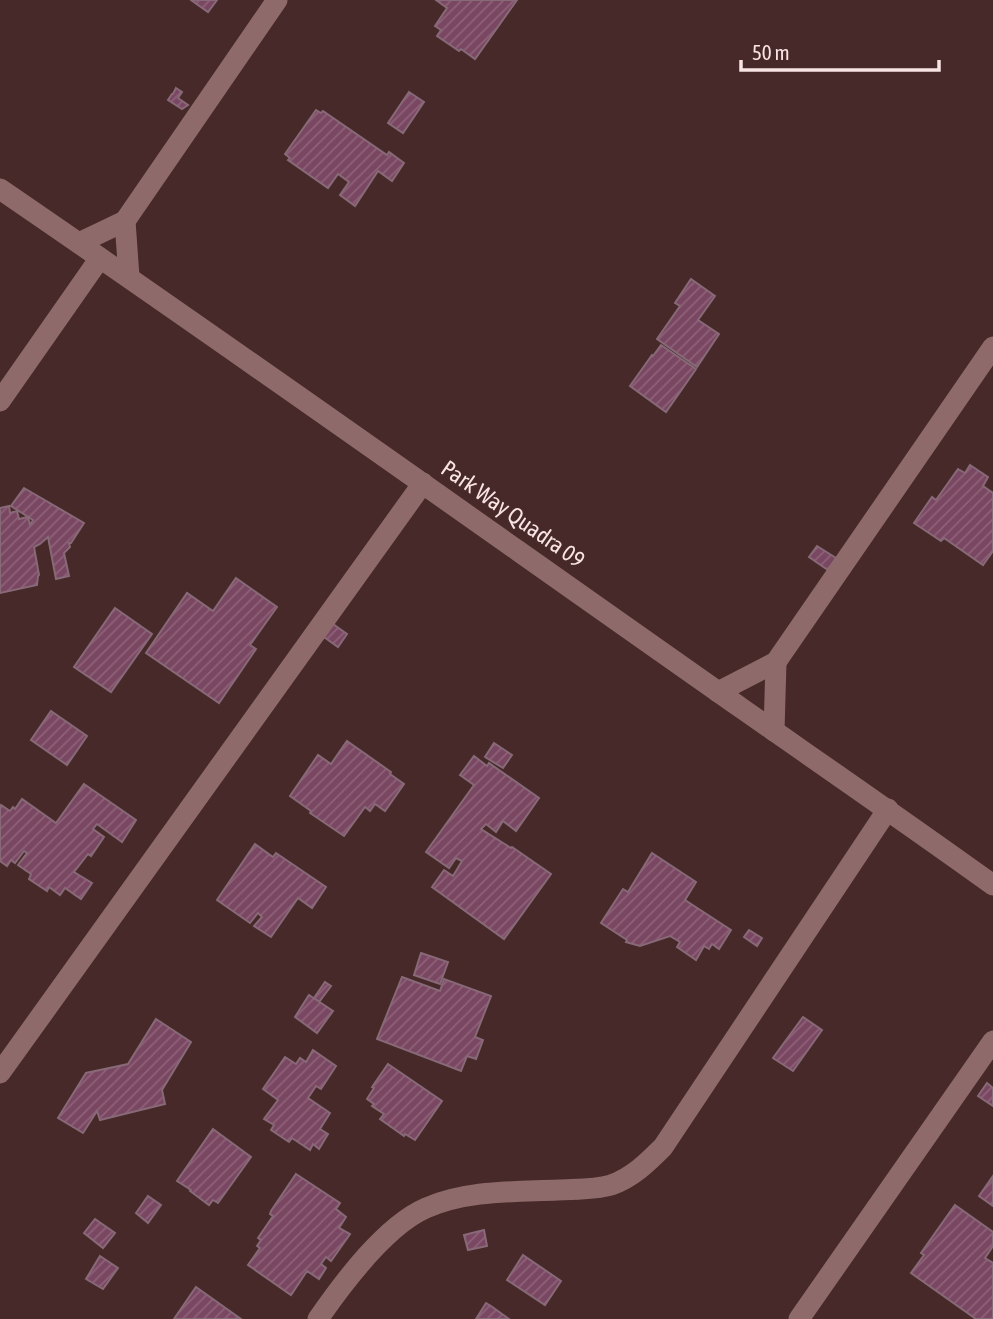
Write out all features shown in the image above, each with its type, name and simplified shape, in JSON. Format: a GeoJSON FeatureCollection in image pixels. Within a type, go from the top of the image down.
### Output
{"type":"FeatureCollection","features":[{"type":"Feature","properties":{"kind":"street"},"geometry":{"type":"LineString","coordinates":[[79,243],[125,221],[277,0]]}},
{"type":"Feature","properties":{"kind":"street","name":"Park Way Quadra 09"},"geometry":{"type":"LineString","coordinates":[[0,189],[993,885]]}},
{"type":"Feature","properties":{"kind":"street"},"geometry":{"type":"LineString","coordinates":[[125,221],[128,277]]}},
{"type":"Feature","properties":{"kind":"street"},"geometry":{"type":"LineString","coordinates":[[0,401],[100,258]]}},
{"type":"Feature","properties":{"kind":"street"},"geometry":{"type":"LineString","coordinates":[[718,692],[776,662],[993,347]]}},
{"type":"Feature","properties":{"kind":"street"},"geometry":{"type":"LineString","coordinates":[[0,1073],[423,483]]}},
{"type":"Feature","properties":{"kind":"street"},"geometry":{"type":"LineString","coordinates":[[774,730],[776,662]]}},
{"type":"Feature","properties":{"kind":"street"},"geometry":{"type":"LineString","coordinates":[[318,1319],[345,1281],[374,1249],[397,1226],[425,1208],[458,1198],[491,1193],[593,1189],[613,1184],[646,1164],[663,1147],[888,809]]}},
{"type":"Feature","properties":{"kind":"street"},"geometry":{"type":"LineString","coordinates":[[799,1319],[993,1041]]}},
{"type":"Feature","properties":{"kind":"building"},"geometry":{"type":"Polygon","coordinates":[[[191,0],[217,0],[208,12],[191,0]]]}},
{"type":"Feature","properties":{"kind":"building"},"geometry":{"type":"Polygon","coordinates":[[[436,0],[517,0],[475,59],[437,36],[441,30],[435,26],[447,8],[436,0]]]}},
{"type":"Feature","properties":{"kind":"building"},"geometry":{"type":"Polygon","coordinates":[[[176,88],[182,92],[178,98],[188,105],[182,109],[168,100],[176,88]]]}},
{"type":"Feature","properties":{"kind":"building"},"geometry":{"type":"Polygon","coordinates":[[[409,92],[424,102],[403,133],[388,123],[409,92]]]}},
{"type":"Feature","properties":{"kind":"building"},"geometry":{"type":"Polygon","coordinates":[[[316,110],[321,113],[323,111],[387,155],[389,152],[404,163],[392,181],[378,171],[355,206],[340,195],[349,182],[338,174],[328,188],[288,160],[290,158],[285,154],[316,110]]]}},
{"type":"Feature","properties":{"kind":"building"},"geometry":{"type":"Polygon","coordinates":[[[691,279],[715,296],[698,320],[719,334],[697,367],[657,339],[680,306],[675,303],[691,279]]]}},
{"type":"Feature","properties":{"kind":"building"},"geometry":{"type":"Polygon","coordinates":[[[661,345],[696,369],[666,412],[630,386],[661,345]]]}},
{"type":"Feature","properties":{"kind":"building"},"geometry":{"type":"Polygon","coordinates":[[[970,465],[988,477],[983,486],[993,493],[993,551],[983,565],[944,538],[941,541],[914,523],[932,497],[936,500],[958,469],[965,473],[970,465]]]}},
{"type":"Feature","properties":{"kind":"building"},"geometry":{"type":"Polygon","coordinates":[[[24,488],[84,523],[64,553],[69,576],[56,579],[48,537],[34,547],[39,575],[37,585],[0,593],[0,508],[9,506],[10,513],[17,511],[19,519],[28,517],[30,525],[33,520],[11,506],[24,488]]]}},
{"type":"Feature","properties":{"kind":"building"},"geometry":{"type":"Polygon","coordinates":[[[817,546],[836,558],[828,570],[809,557],[817,546]]]}},
{"type":"Feature","properties":{"kind":"building"},"geometry":{"type":"Polygon","coordinates":[[[236,578],[277,607],[250,645],[256,649],[219,703],[146,653],[187,593],[213,611],[236,578]]]}},
{"type":"Feature","properties":{"kind":"building"},"geometry":{"type":"Polygon","coordinates":[[[115,608],[152,634],[111,692],[74,667],[115,608]]]}},
{"type":"Feature","properties":{"kind":"building"},"geometry":{"type":"Polygon","coordinates":[[[333,624],[347,634],[338,647],[324,637],[333,624]]]}},
{"type":"Feature","properties":{"kind":"building"},"geometry":{"type":"Polygon","coordinates":[[[51,711],[87,736],[67,765],[31,740],[51,711]]]}},
{"type":"Feature","properties":{"kind":"building"},"geometry":{"type":"Polygon","coordinates":[[[347,741],[404,784],[385,811],[375,804],[370,811],[365,807],[344,836],[290,796],[318,755],[331,764],[347,741]]]}},
{"type":"Feature","properties":{"kind":"building"},"geometry":{"type":"Polygon","coordinates":[[[494,743],[512,755],[503,768],[485,757],[494,743]]]}},
{"type":"Feature","properties":{"kind":"building"},"geometry":{"type":"Polygon","coordinates":[[[474,756],[487,766],[489,763],[539,798],[516,831],[503,821],[496,832],[486,824],[481,829],[551,874],[504,939],[432,887],[444,870],[453,876],[462,861],[456,858],[449,868],[426,852],[474,785],[460,775],[474,756]]]}},
{"type":"Feature","properties":{"kind":"building"},"geometry":{"type":"Polygon","coordinates":[[[84,784],[136,820],[122,842],[97,824],[93,829],[104,837],[91,856],[88,854],[74,872],[92,883],[81,899],[65,888],[60,895],[49,887],[47,891],[29,879],[31,874],[18,865],[27,853],[24,851],[15,863],[11,860],[7,866],[0,861],[0,807],[1,805],[10,811],[13,807],[15,809],[22,799],[56,823],[84,784]]]}},
{"type":"Feature","properties":{"kind":"building"},"geometry":{"type":"Polygon","coordinates":[[[255,844],[273,857],[276,853],[326,887],[312,908],[298,898],[271,937],[254,926],[262,917],[258,913],[250,923],[217,900],[255,844]]]}},
{"type":"Feature","properties":{"kind":"building"},"geometry":{"type":"Polygon","coordinates":[[[652,853],[696,882],[685,900],[731,930],[719,949],[712,944],[709,949],[704,946],[696,960],[677,947],[680,942],[670,936],[640,946],[626,942],[627,940],[601,923],[623,889],[628,892],[652,853]]]}},
{"type":"Feature","properties":{"kind":"building"},"geometry":{"type":"Polygon","coordinates":[[[749,930],[762,938],[757,946],[744,937],[749,930]]]}},
{"type":"Feature","properties":{"kind":"building"},"geometry":{"type":"Polygon","coordinates":[[[421,953],[448,962],[440,984],[414,975],[421,953]]]}},
{"type":"Feature","properties":{"kind":"building"},"geometry":{"type":"Polygon","coordinates":[[[402,977],[440,991],[444,979],[491,996],[475,1037],[483,1040],[476,1059],[467,1056],[461,1071],[377,1039],[402,977]]]}},
{"type":"Feature","properties":{"kind":"building"},"geometry":{"type":"Polygon","coordinates":[[[325,982],[331,986],[319,1002],[314,998],[325,982]]]}},
{"type":"Feature","properties":{"kind":"building"},"geometry":{"type":"Polygon","coordinates":[[[309,995],[333,1011],[317,1033],[295,1017],[309,995]]]}},
{"type":"Feature","properties":{"kind":"building"},"geometry":{"type":"Polygon","coordinates":[[[803,1017],[822,1030],[793,1071],[773,1058],[803,1017]]]}},
{"type":"Feature","properties":{"kind":"building"},"geometry":{"type":"Polygon","coordinates":[[[156,1019],[191,1042],[162,1090],[165,1104],[100,1120],[97,1111],[83,1133],[58,1118],[86,1073],[128,1064],[156,1019]]]}},
{"type":"Feature","properties":{"kind":"building"},"geometry":{"type":"Polygon","coordinates":[[[313,1050],[336,1066],[321,1089],[316,1086],[308,1098],[330,1113],[320,1129],[328,1134],[319,1149],[313,1144],[310,1150],[292,1138],[289,1142],[271,1130],[274,1125],[264,1119],[278,1100],[263,1089],[285,1057],[296,1064],[300,1058],[306,1062],[313,1050]]]}},
{"type":"Feature","properties":{"kind":"building"},"geometry":{"type":"Polygon","coordinates":[[[388,1064],[442,1101],[415,1140],[405,1134],[404,1136],[380,1119],[384,1114],[367,1099],[388,1064]]]}},
{"type":"Feature","properties":{"kind":"building"},"geometry":{"type":"Polygon","coordinates":[[[987,1083],[993,1088],[993,1106],[978,1096],[987,1083]]]}},
{"type":"Feature","properties":{"kind":"building"},"geometry":{"type":"Polygon","coordinates":[[[213,1129],[251,1157],[218,1203],[213,1200],[209,1205],[177,1181],[213,1129]]]}},
{"type":"Feature","properties":{"kind":"building"},"geometry":{"type":"Polygon","coordinates":[[[296,1174],[340,1203],[336,1209],[346,1217],[339,1228],[350,1234],[331,1261],[326,1257],[321,1264],[326,1268],[319,1279],[307,1271],[291,1295],[248,1265],[260,1248],[257,1246],[261,1240],[258,1238],[273,1216],[271,1211],[296,1174]]]}},
{"type":"Feature","properties":{"kind":"building"},"geometry":{"type":"Polygon","coordinates":[[[993,1176],[993,1206],[979,1196],[993,1176]]]}},
{"type":"Feature","properties":{"kind":"building"},"geometry":{"type":"Polygon","coordinates":[[[148,1196],[161,1205],[148,1223],[136,1213],[148,1196]]]}},
{"type":"Feature","properties":{"kind":"building"},"geometry":{"type":"Polygon","coordinates":[[[955,1205],[993,1232],[993,1246],[985,1258],[993,1263],[993,1319],[976,1319],[911,1273],[924,1255],[921,1253],[955,1205]]]}},
{"type":"Feature","properties":{"kind":"building"},"geometry":{"type":"Polygon","coordinates":[[[95,1219],[115,1233],[103,1248],[84,1233],[95,1219]]]}},
{"type":"Feature","properties":{"kind":"building"},"geometry":{"type":"Polygon","coordinates":[[[484,1230],[487,1246],[468,1250],[464,1235],[484,1230]]]}},
{"type":"Feature","properties":{"kind":"building"},"geometry":{"type":"Polygon","coordinates":[[[523,1255],[561,1281],[545,1305],[507,1280],[523,1255]]]}},
{"type":"Feature","properties":{"kind":"building"},"geometry":{"type":"Polygon","coordinates":[[[100,1256],[118,1268],[103,1289],[86,1279],[100,1256]]]}},
{"type":"Feature","properties":{"kind":"building"},"geometry":{"type":"Polygon","coordinates":[[[196,1287],[241,1319],[174,1319],[196,1287]]]}},
{"type":"Feature","properties":{"kind":"building"},"geometry":{"type":"Polygon","coordinates":[[[486,1303],[491,1306],[509,1319],[476,1319],[486,1303]]]}}]}
